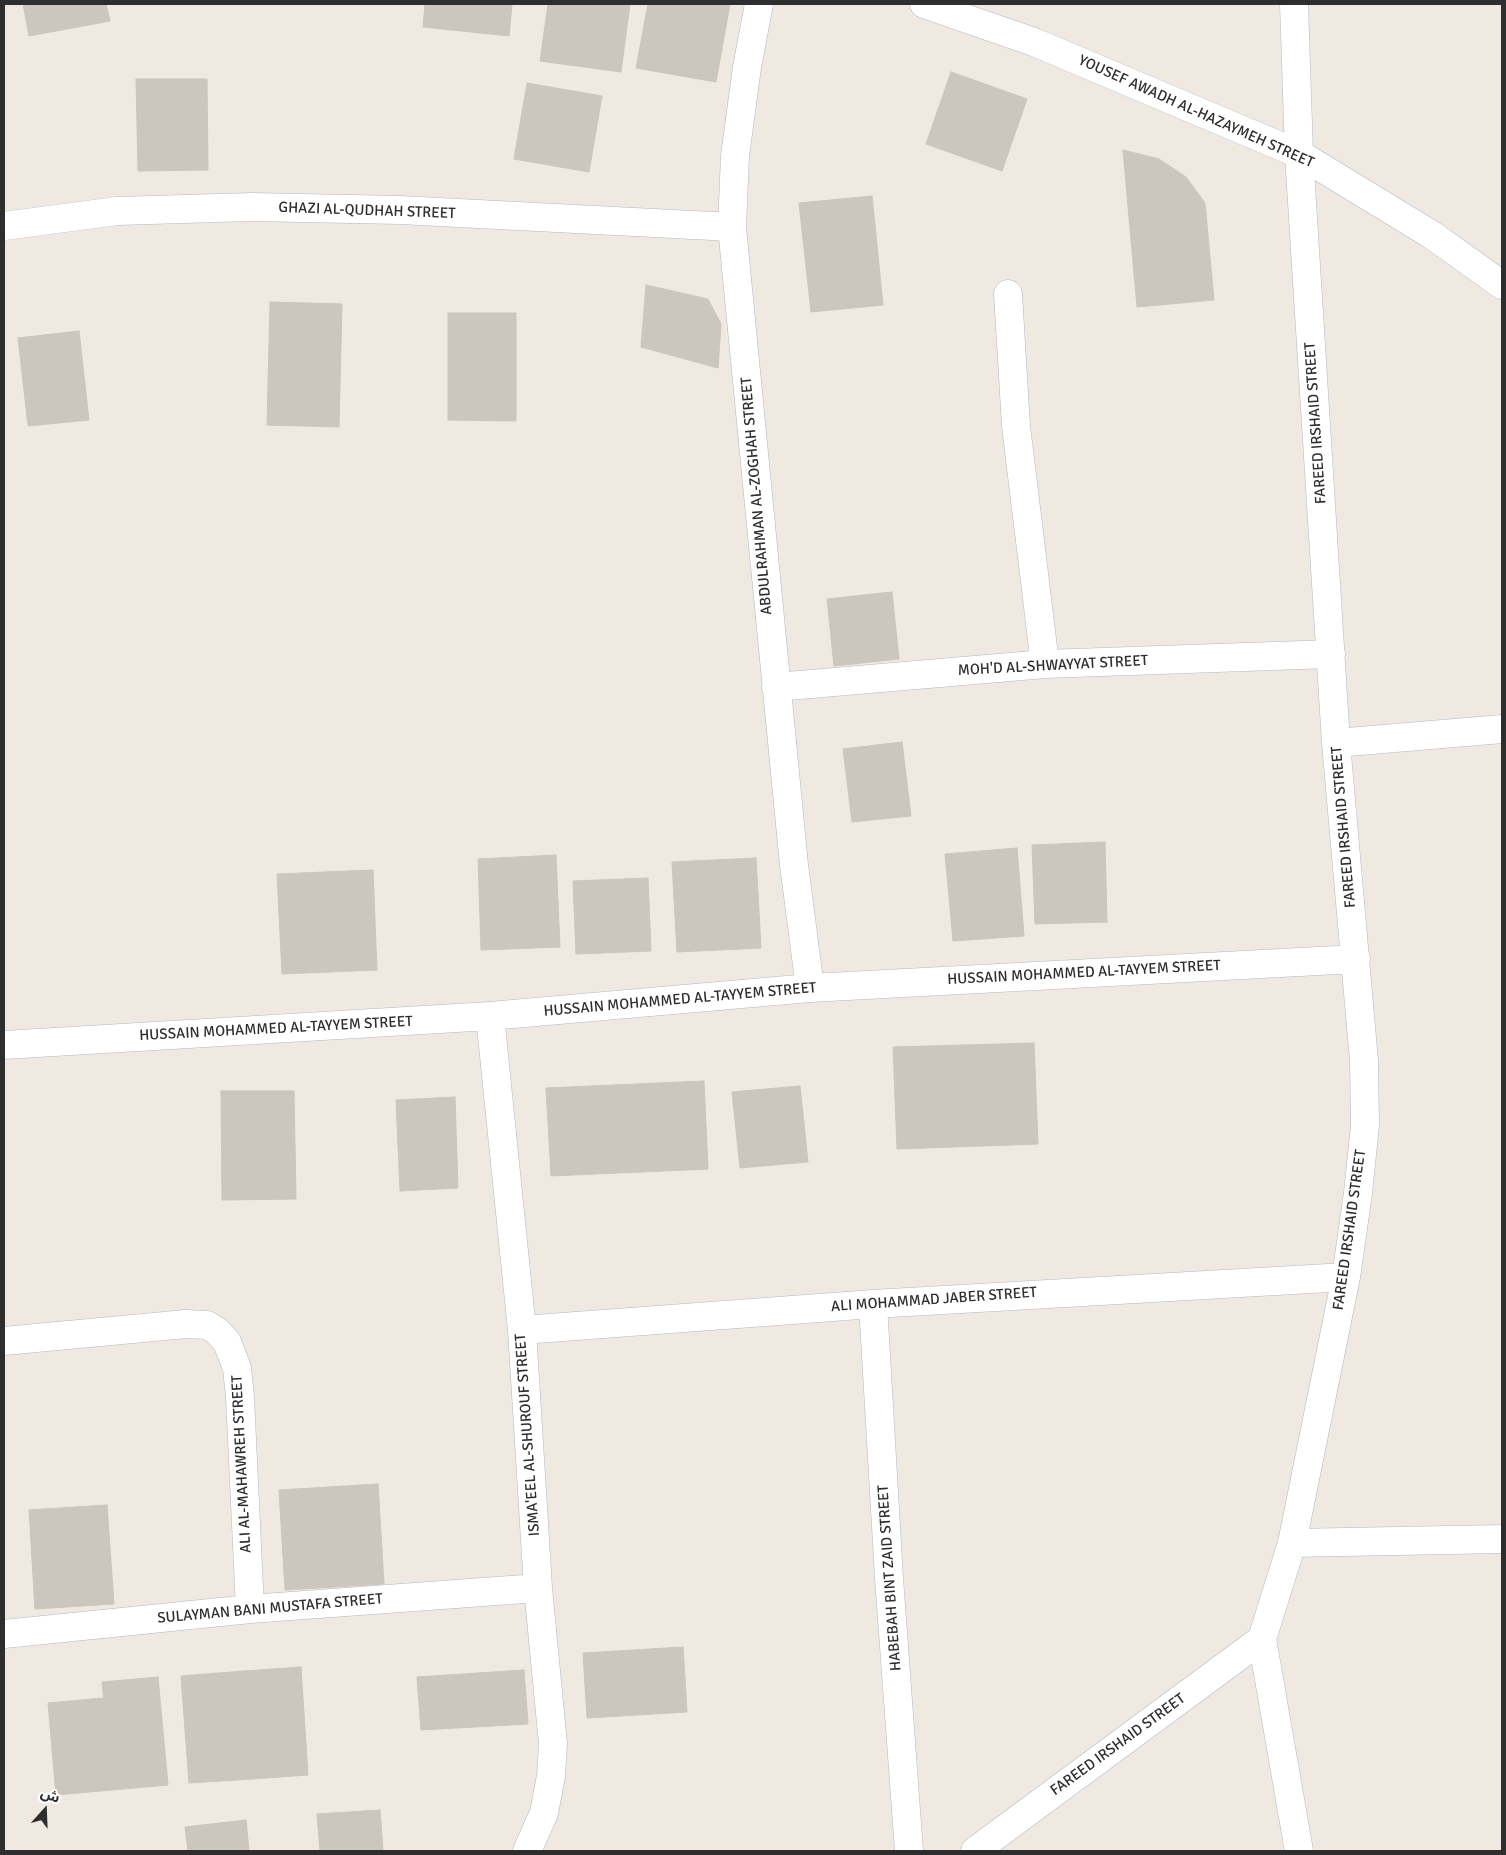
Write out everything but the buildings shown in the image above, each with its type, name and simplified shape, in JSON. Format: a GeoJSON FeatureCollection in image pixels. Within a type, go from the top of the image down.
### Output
{"type":"FeatureCollection","features":[{"type":"Feature","properties":{"kind":"street","name":"ABDULRAHMAN AL-ZOGHAH STREET"},"geometry":{"type":"LineString","coordinates":[[759,4],[747,67],[735,156],[732,227],[794,865],[810,988]]}},
{"type":"Feature","properties":{"kind":"street","name":"YOUSEF AWADH AL-HAZAYMEH STREET"},"geometry":{"type":"LineString","coordinates":[[924,4],[1034,42],[1299,154],[1432,235],[1502,285]]}},
{"type":"Feature","properties":{"kind":"street","name":"FAREED IRSHAID STREET"},"geometry":{"type":"LineString","coordinates":[[1294,4],[1299,154],[1336,743],[1364,1061],[1364,1125],[1358,1192],[1346,1277],[1292,1543],[1262,1639],[1298,1851]]}},
{"type":"Feature","properties":{"kind":"street","name":"GHAZI AL-QUDHAH STREET"},"geometry":{"type":"LineString","coordinates":[[4,226],[118,211],[252,207],[400,210],[732,227]]}},
{"type":"Feature","properties":{"kind":"street"},"geometry":{"type":"LineString","coordinates":[[1008,294],[1016,426],[1045,664]]}},
{"type":"Feature","properties":{"kind":"street","name":"MOH'D AL-SHWAYYAT STREET"},"geometry":{"type":"LineString","coordinates":[[776,687],[1045,664],[1331,654]]}},
{"type":"Feature","properties":{"kind":"street"},"geometry":{"type":"LineString","coordinates":[[1336,743],[1502,729]]}},
{"type":"Feature","properties":{"kind":"street","name":"HUSSAIN MOHAMMED AL-TAYYEM STREET"},"geometry":{"type":"LineString","coordinates":[[4,1045],[490,1016],[810,988],[1356,959]]}},
{"type":"Feature","properties":{"kind":"street","name":"ISMA'EEL AL-SHUROUF STREET"},"geometry":{"type":"LineString","coordinates":[[490,1016],[522,1330],[538,1588],[553,1744],[551,1776],[544,1813],[527,1851]]}},
{"type":"Feature","properties":{"kind":"street","name":"ALI MOHAMMAD JABER STREET"},"geometry":{"type":"LineString","coordinates":[[522,1330],[872,1304],[1346,1277]]}},
{"type":"Feature","properties":{"kind":"street","name":"HABEBAH BINT ZAID STREET"},"geometry":{"type":"LineString","coordinates":[[872,1304],[889,1578],[909,1851]]}},
{"type":"Feature","properties":{"kind":"street","name":"ALI AL-MAHAWREH STREET"},"geometry":{"type":"LineString","coordinates":[[4,1341],[186,1324],[207,1325],[217,1331],[227,1342],[237,1368],[241,1407],[250,1609]]}},
{"type":"Feature","properties":{"kind":"street"},"geometry":{"type":"LineString","coordinates":[[1292,1543],[1502,1539]]}},
{"type":"Feature","properties":{"kind":"street","name":"SULAYMAN BANI MUSTAFA STREET"},"geometry":{"type":"LineString","coordinates":[[4,1634],[250,1609],[538,1588]]}},
{"type":"Feature","properties":{"kind":"street","name":"FAREED IRSHAID STREET"},"geometry":{"type":"LineString","coordinates":[[975,1851],[1262,1639]]}}]}
